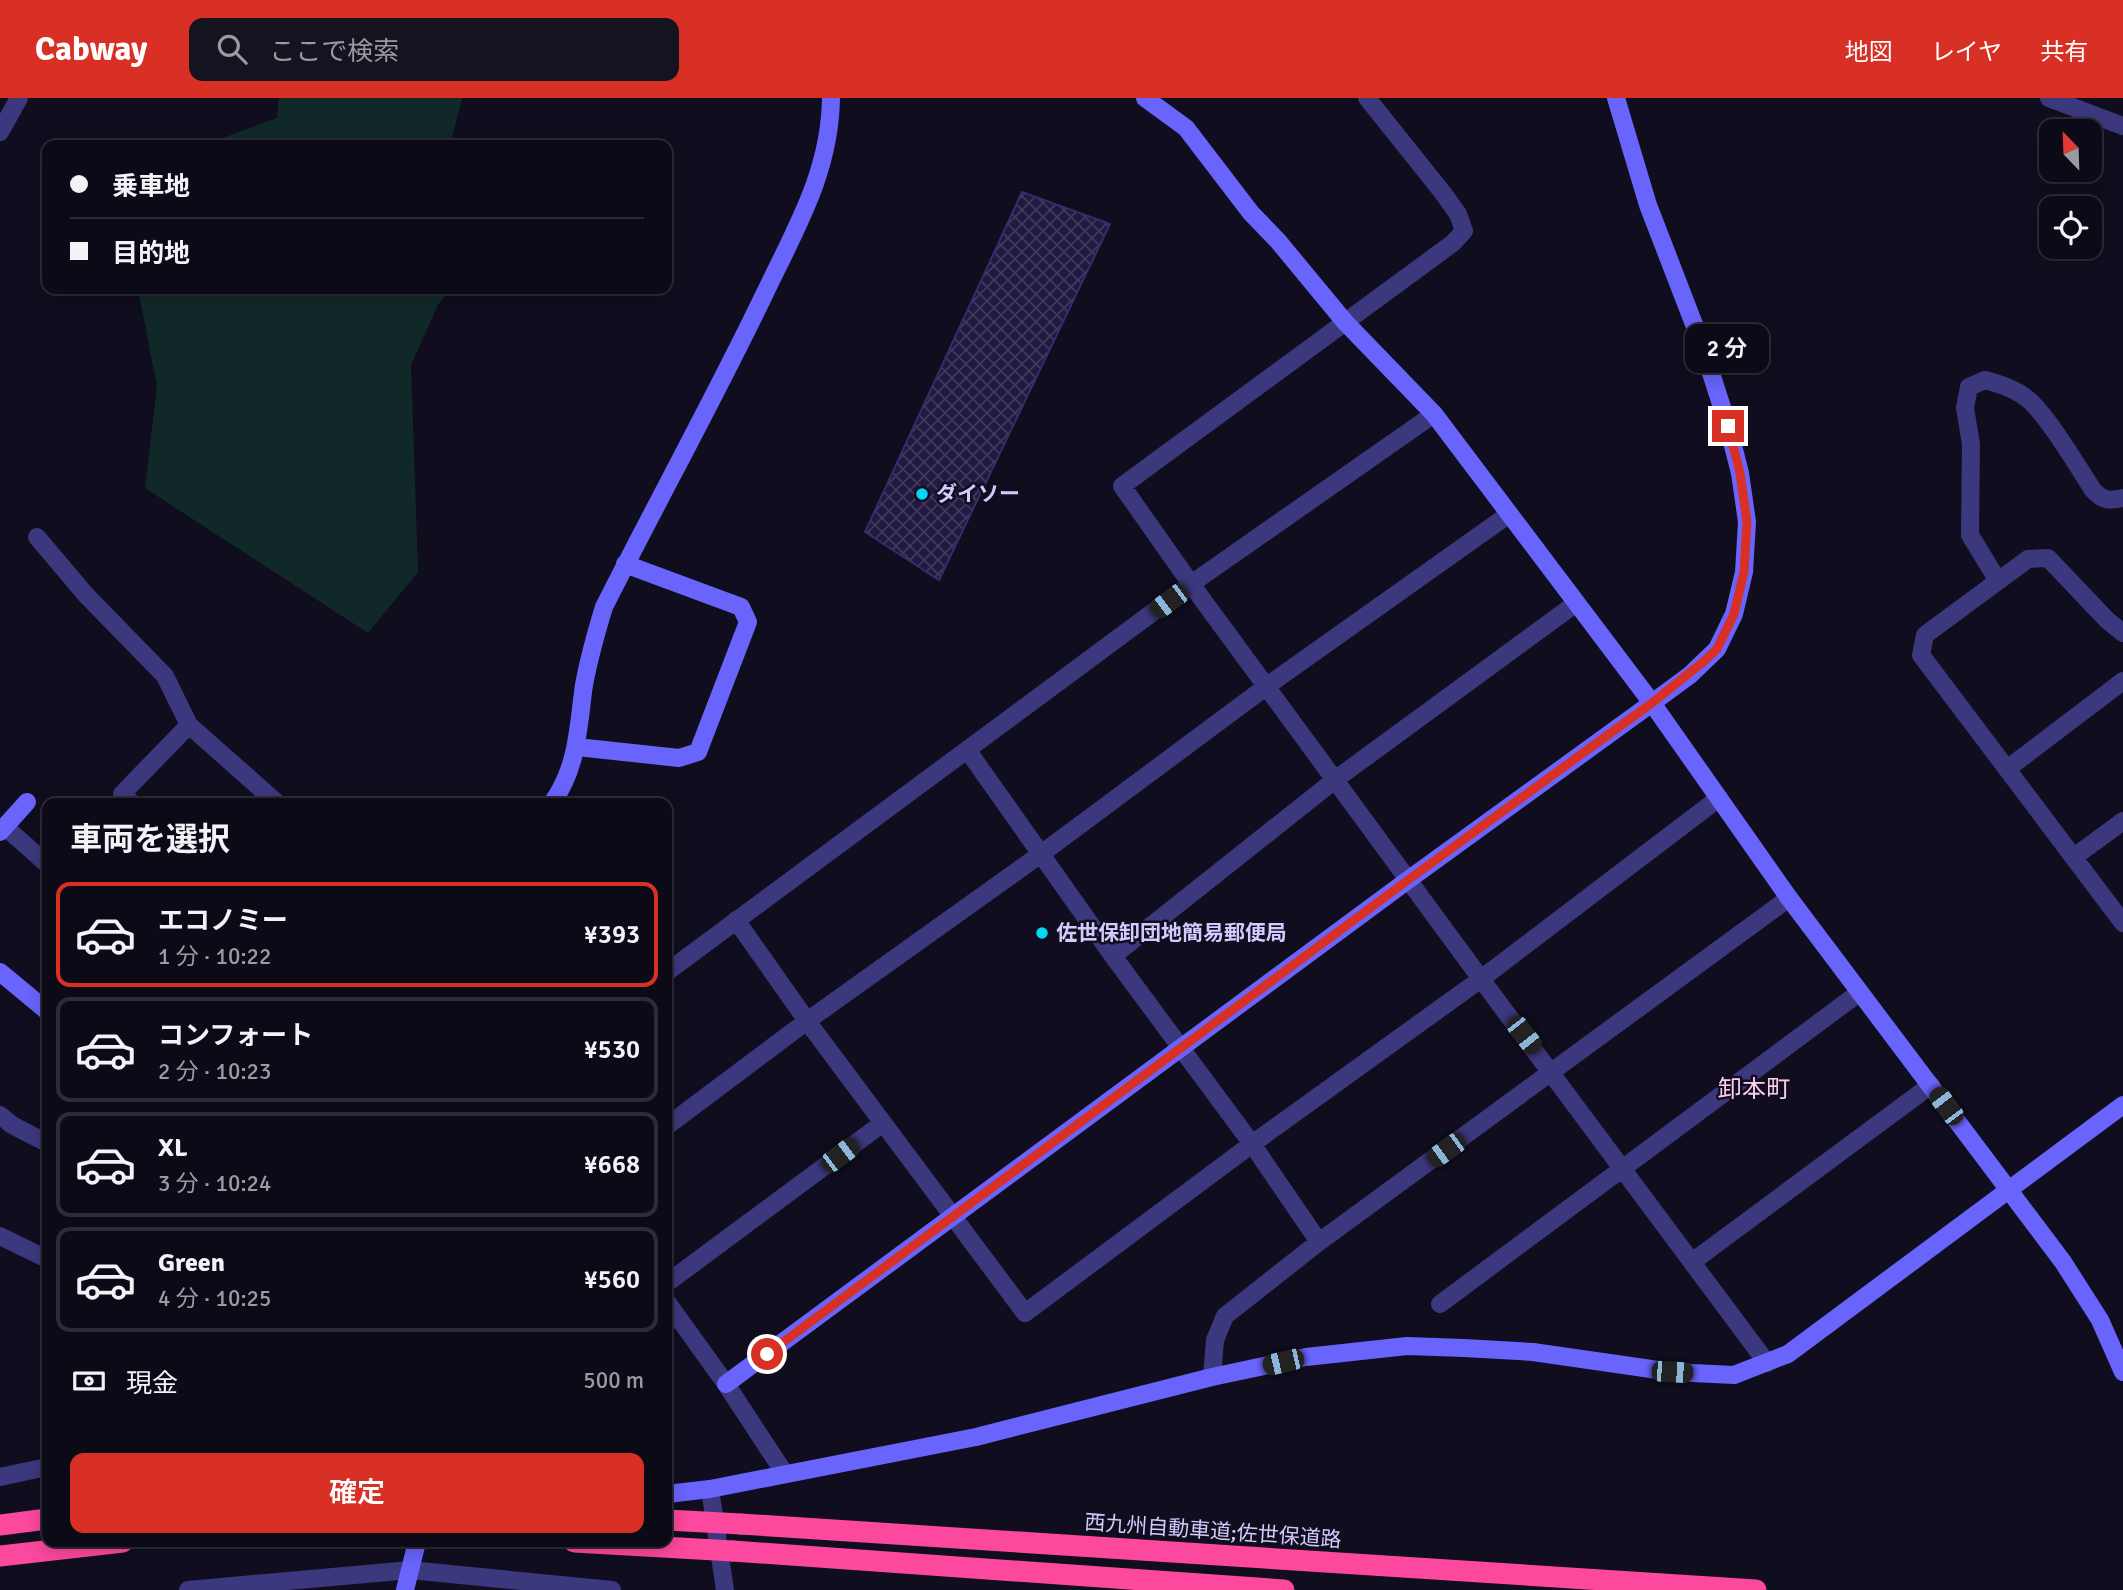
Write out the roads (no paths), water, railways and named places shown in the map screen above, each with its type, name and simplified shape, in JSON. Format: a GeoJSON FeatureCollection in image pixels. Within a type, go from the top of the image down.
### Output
{"type":"FeatureCollection","features":[{"type":"Feature","properties":{"kind":"highway"},"geometry":{"type":"LineString","coordinates":[[0,1525],[42,1520]]}},
{"type":"Feature","properties":{"kind":"highway","name":"西九州自動車道;佐世保道路"},"geometry":{"type":"LineString","coordinates":[[672,1520],[1756,1590]]}},
{"type":"Feature","properties":{"kind":"highway"},"geometry":{"type":"LineString","coordinates":[[0,1556],[79,1547]]}},
{"type":"Feature","properties":{"kind":"highway"},"geometry":{"type":"LineString","coordinates":[[662,1547],[1284,1590]]}},
{"type":"Feature","properties":{"kind":"street"},"geometry":{"type":"LineString","coordinates":[[0,132],[19,98]]}},
{"type":"Feature","properties":{"kind":"street"},"geometry":{"type":"LineString","coordinates":[[555,798],[570,770],[577,747],[584,685],[593,641],[604,607],[732,362],[814,191],[827,146],[831,98]]}},
{"type":"Feature","properties":{"kind":"street"},"geometry":{"type":"LineString","coordinates":[[1146,98],[1186,128],[1251,213],[1278,241],[1345,322],[1434,414],[1652,703],[1789,898],[2063,1262],[2100,1320],[2123,1372]]}},
{"type":"Feature","properties":{"kind":"street"},"geometry":{"type":"LineString","coordinates":[[1367,98],[1443,193],[1458,214],[1464,231],[1453,243],[1122,486],[1408,880],[1767,1363]]}},
{"type":"Feature","properties":{"kind":"street"},"geometry":{"type":"LineString","coordinates":[[726,1384],[1652,703],[1717,649],[1734,614],[1744,572],[1747,522],[1740,473],[1702,345],[1648,205],[1616,98]]}},
{"type":"Feature","properties":{"kind":"street"},"geometry":{"type":"LineString","coordinates":[[2049,98],[2123,126]]}},
{"type":"Feature","properties":{"kind":"street"},"geometry":{"type":"LineString","coordinates":[[1998,581],[1970,535],[1971,444],[1965,408],[1969,387],[1985,380],[2010,388],[2027,398],[2093,490],[2109,501],[2123,498]]}},
{"type":"Feature","properties":{"kind":"street"},"geometry":{"type":"LineString","coordinates":[[672,968],[1191,584],[1434,414]]}},
{"type":"Feature","properties":{"kind":"street"},"geometry":{"type":"LineString","coordinates":[[672,1121],[1041,854],[1267,686],[1508,515]]}},
{"type":"Feature","properties":{"kind":"street"},"geometry":{"type":"LineString","coordinates":[[37,537],[86,595],[165,676],[189,725],[271,798]]}},
{"type":"Feature","properties":{"kind":"street"},"geometry":{"type":"LineString","coordinates":[[2123,633],[2107,620],[2048,558],[2028,559],[1925,635],[1921,655],[2123,923]]}},
{"type":"Feature","properties":{"kind":"street"},"geometry":{"type":"LineString","coordinates":[[577,747],[679,758],[698,752],[748,622],[741,607],[625,564]]}},
{"type":"Feature","properties":{"kind":"street"},"geometry":{"type":"LineString","coordinates":[[1113,956],[1336,779],[1575,604]]}},
{"type":"Feature","properties":{"kind":"street"},"geometry":{"type":"LineString","coordinates":[[2007,769],[2123,681]]}},
{"type":"Feature","properties":{"kind":"street"},"geometry":{"type":"LineString","coordinates":[[126,798],[122,794],[189,725]]}},
{"type":"Feature","properties":{"kind":"street"},"geometry":{"type":"LineString","coordinates":[[968,751],[1113,956],[1252,1144],[1319,1242]]}},
{"type":"Feature","properties":{"kind":"street"},"geometry":{"type":"LineString","coordinates":[[736,920],[807,1021],[1025,1313],[1252,1144],[1481,979],[1719,798]]}},
{"type":"Feature","properties":{"kind":"street"},"geometry":{"type":"LineString","coordinates":[[27,802],[2,829],[42,860]]}},
{"type":"Feature","properties":{"kind":"street"},"geometry":{"type":"LineString","coordinates":[[2074,857],[2123,821]]}},
{"type":"Feature","properties":{"kind":"street"},"geometry":{"type":"LineString","coordinates":[[1212,1377],[1215,1340],[1225,1316],[1319,1242],[1789,898]]}},
{"type":"Feature","properties":{"kind":"street"},"geometry":{"type":"LineString","coordinates":[[0,972],[42,1007]]}},
{"type":"Feature","properties":{"kind":"street"},"geometry":{"type":"LineString","coordinates":[[1440,1304],[1860,992]]}},
{"type":"Feature","properties":{"kind":"street"},"geometry":{"type":"LineString","coordinates":[[1692,1262],[1931,1085]]}},
{"type":"Feature","properties":{"kind":"street"},"geometry":{"type":"LineString","coordinates":[[672,1493],[710,1489],[976,1437],[1212,1377],[1306,1357],[1406,1346],[1533,1352],[1672,1372],[1734,1376],[1788,1354],[2123,1105]]}},
{"type":"Feature","properties":{"kind":"street"},"geometry":{"type":"LineString","coordinates":[[0,1115],[12,1125],[42,1140]]}},
{"type":"Feature","properties":{"kind":"street"},"geometry":{"type":"LineString","coordinates":[[672,1279],[883,1123]]}},
{"type":"Feature","properties":{"kind":"street"},"geometry":{"type":"LineString","coordinates":[[0,1236],[42,1257]]}},
{"type":"Feature","properties":{"kind":"street"},"geometry":{"type":"LineString","coordinates":[[672,1310],[726,1384],[785,1474]]}},
{"type":"Feature","properties":{"kind":"street"},"geometry":{"type":"LineString","coordinates":[[0,1476],[42,1468]]}},
{"type":"Feature","properties":{"kind":"street"},"geometry":{"type":"LineString","coordinates":[[710,1489],[725,1590]]}},
{"type":"Feature","properties":{"kind":"street"},"geometry":{"type":"LineString","coordinates":[[405,1590],[416,1547]]}},
{"type":"Feature","properties":{"kind":"street"},"geometry":{"type":"LineString","coordinates":[[188,1590],[410,1570],[612,1590]]}},
{"type":"Feature","properties":{"kind":"place","name":"ダイソー"},"geometry":{"type":"Point","coordinates":[922,494]}},
{"type":"Feature","properties":{"kind":"place","name":"佐世保卸団地簡易郵便局"},"geometry":{"type":"Point","coordinates":[1042,933]}},
{"type":"Feature","properties":{"kind":"district","name":"卸本町"},"geometry":{"type":"Point","coordinates":[1754,1089]}}]}
